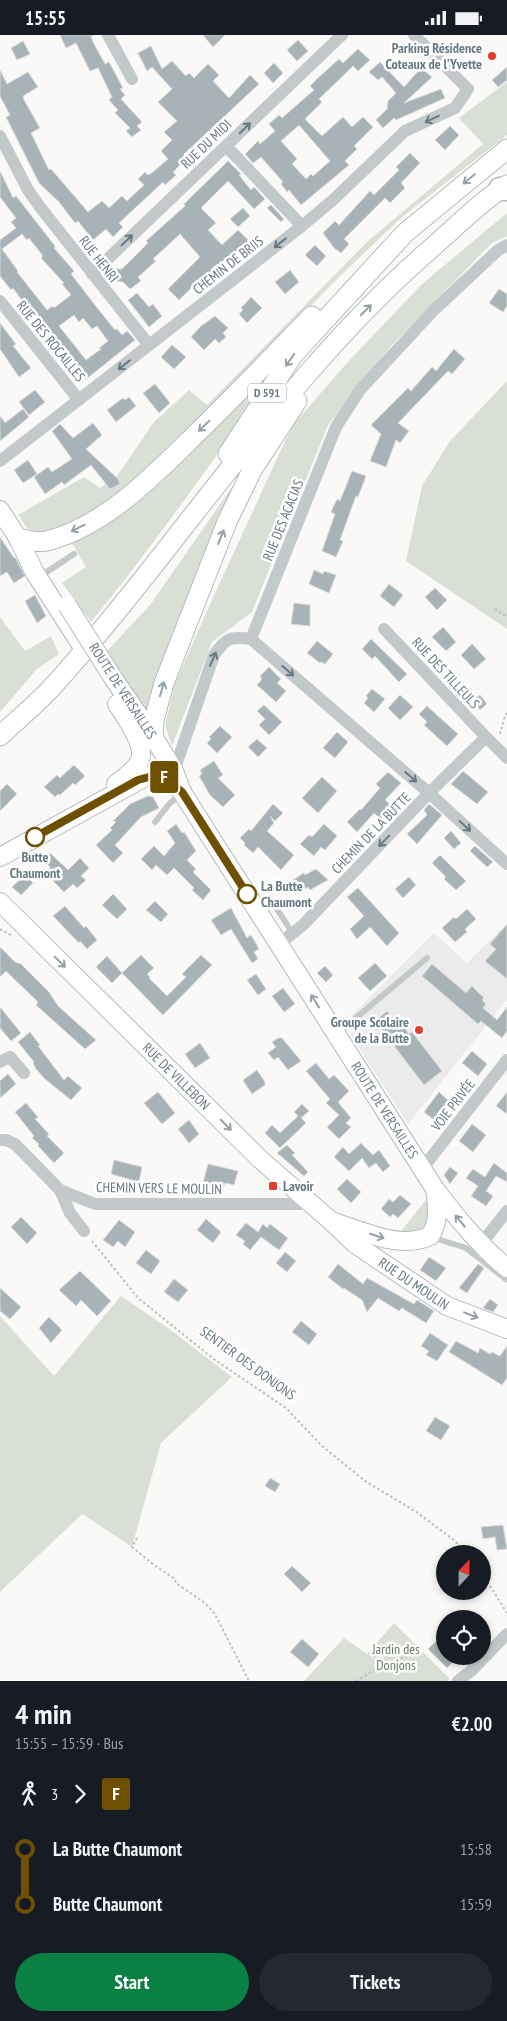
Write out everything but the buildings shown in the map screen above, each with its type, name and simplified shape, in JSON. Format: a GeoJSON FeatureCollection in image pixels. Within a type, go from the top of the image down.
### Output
{"type":"FeatureCollection","features":[{"type":"Feature","properties":{"kind":"main road","name":"D 591"},"geometry":{"type":"LineString","coordinates":[[151,570],[293,355],[405,233],[507,149]]}},
{"type":"Feature","properties":{"kind":"main road","name":"D 591"},"geometry":{"type":"LineString","coordinates":[[0,736],[54,686],[151,570],[287,395],[345,331],[408,268],[505,188]]}},
{"type":"Feature","properties":{"kind":"main road"},"geometry":{"type":"LineString","coordinates":[[18,538],[46,541],[76,530],[114,508],[158,471],[239,392],[347,278],[391,237],[405,233]]}},
{"type":"Feature","properties":{"kind":"main road"},"geometry":{"type":"LineString","coordinates":[[153,736],[154,719],[164,683],[227,522],[252,470],[333,345]]}},
{"type":"Feature","properties":{"kind":"main road","name":"ROUTE DE VERSAILLES"},"geometry":{"type":"LineString","coordinates":[[0,510],[18,538],[46,573],[80,643],[153,736],[174,771],[183,793],[286,939],[336,1035],[435,1189],[459,1221],[507,1268]]}},
{"type":"Feature","properties":{"kind":"main road","name":"ROUTE DE VERSAILLES"},"geometry":{"type":"LineString","coordinates":[[18,538],[35,573],[64,609],[110,682]]}},
{"type":"Feature","properties":{"kind":"main road"},"geometry":{"type":"LineString","coordinates":[[93,804],[130,772],[139,762],[141,755],[138,739],[110,682]]}},
{"type":"Feature","properties":{"kind":"main road"},"geometry":{"type":"LineString","coordinates":[[0,857],[93,804],[147,776],[156,775],[164,777],[183,793]]}},
{"type":"Feature","properties":{"kind":"main road","name":"RUE DE VILLEBON"},"geometry":{"type":"LineString","coordinates":[[0,902],[261,1160],[331,1221]]}},
{"type":"Feature","properties":{"kind":"main road","name":"RUE DE VILLEBON"},"geometry":{"type":"LineString","coordinates":[[0,916],[25,928]]}},
{"type":"Feature","properties":{"kind":"main road"},"geometry":{"type":"LineString","coordinates":[[331,1221],[386,1239],[420,1241],[430,1236],[436,1223],[438,1211],[435,1189]]}},
{"type":"Feature","properties":{"kind":"main road","name":"RUE DU MOULIN"},"geometry":{"type":"LineString","coordinates":[[331,1221],[355,1244],[447,1306],[507,1329]]}},
{"type":"Feature","properties":{"kind":"street"},"geometry":{"type":"LineString","coordinates":[[108,35],[132,79]]}},
{"type":"Feature","properties":{"kind":"street","name":"RUE DU MIDI"},"geometry":{"type":"LineString","coordinates":[[92,274],[342,35]]}},
{"type":"Feature","properties":{"kind":"street","name":"CHEMIN DE BRIIS"},"geometry":{"type":"LineString","coordinates":[[0,461],[302,226],[405,131],[455,108],[468,89],[414,35]]}},
{"type":"Feature","properties":{"kind":"street","name":"RUE HENRI"},"geometry":{"type":"LineString","coordinates":[[0,136],[28,190],[149,345]]}},
{"type":"Feature","properties":{"kind":"street"},"geometry":{"type":"LineString","coordinates":[[226,146],[302,226]]}},
{"type":"Feature","properties":{"kind":"street","name":"RUE DES ACACIAS"},"geometry":{"type":"LineString","coordinates":[[251,639],[336,427],[360,390],[433,311],[497,251],[507,245]]}},
{"type":"Feature","properties":{"kind":"street","name":"RUE DES ROCAILLES"},"geometry":{"type":"LineString","coordinates":[[0,301],[79,400]]}},
{"type":"Feature","properties":{"kind":"street","name":"RUE DES TILLEULS"},"geometry":{"type":"LineString","coordinates":[[384,629],[507,758]]}},
{"type":"Feature","properties":{"kind":"street"},"geometry":{"type":"LineString","coordinates":[[174,771],[214,655],[222,644],[235,637],[251,639],[429,793],[486,737]]}},
{"type":"Feature","properties":{"kind":"street","name":"CHEMIN DE LA BUTTE"},"geometry":{"type":"LineString","coordinates":[[286,939],[303,925],[429,793],[507,864]]}},
{"type":"Feature","properties":{"kind":"street"},"geometry":{"type":"LineString","coordinates":[[0,1061],[10,1057],[24,1073]]}},
{"type":"Feature","properties":{"kind":"street","name":"VOIE PRIVÉE"},"geometry":{"type":"LineString","coordinates":[[422,1169],[507,1060]]}},
{"type":"Feature","properties":{"kind":"street","name":"CHEMIN VERS LE MOULIN"},"geometry":{"type":"LineString","coordinates":[[0,1140],[6,1140],[15,1144],[60,1190],[95,1204],[310,1204]]}},
{"type":"Feature","properties":{"kind":"street"},"geometry":{"type":"LineString","coordinates":[[60,1190],[70,1213],[84,1231]]}},
{"type":"Feature","properties":{"kind":"street"},"geometry":{"type":"LineString","coordinates":[[481,1244],[507,1211]]}},
{"type":"Feature","properties":{"kind":"street"},"geometry":{"type":"LineString","coordinates":[[458,1681],[472,1671],[507,1635]]}},
{"type":"Feature","properties":{"kind":"lane"},"geometry":{"type":"LineString","coordinates":[[46,573],[74,554]]}},
{"type":"Feature","properties":{"kind":"lane"},"geometry":{"type":"LineString","coordinates":[[155,822],[170,803],[183,793]]}},
{"type":"Feature","properties":{"kind":"lane"},"geometry":{"type":"LineString","coordinates":[[270,898],[286,939]]}},
{"type":"Feature","properties":{"kind":"lane"},"geometry":{"type":"LineString","coordinates":[[336,1035],[427,958]]}},
{"type":"Feature","properties":{"kind":"lane"},"geometry":{"type":"LineString","coordinates":[[430,1236],[466,1248],[507,1280]]}},
{"type":"Feature","properties":{"kind":"path"},"geometry":{"type":"LineString","coordinates":[[496,609],[507,617]]}},
{"type":"Feature","properties":{"kind":"path"},"geometry":{"type":"LineString","coordinates":[[495,746],[499,742],[501,729],[507,713]]}},
{"type":"Feature","properties":{"kind":"path","name":"SENTIER DES DONJONS"},"geometry":{"type":"LineString","coordinates":[[84,1231],[138,1298],[215,1359],[286,1407],[321,1445],[365,1481],[415,1511],[458,1545]]}},
{"type":"Feature","properties":{"kind":"path"},"geometry":{"type":"LineString","coordinates":[[137,1538],[132,1547],[175,1579],[176,1583],[205,1603],[215,1614],[250,1681]]}},
{"type":"Feature","properties":{"kind":"path"},"geometry":{"type":"LineString","coordinates":[[491,1587],[507,1613]]}},
{"type":"Feature","properties":{"kind":"path"},"geometry":{"type":"LineString","coordinates":[[356,1681],[381,1666],[418,1652]]}},
{"type":"Feature","properties":{"kind":"shaded area","name":"Groupe Scolaire de la Butte"},"geometry":{"type":"Polygon","coordinates":[[[501,929],[507,934],[507,999],[408,1124],[350,1034],[360,1025],[351,1016],[434,933],[467,963],[501,929]]]}},
{"type":"Feature","properties":{"kind":"green space"},"geometry":{"type":"Polygon","coordinates":[[[507,82],[507,135],[402,217],[339,277],[118,498],[68,526],[43,533],[28,529],[18,515],[84,477],[100,488],[118,475],[154,422],[189,390],[207,405],[367,242],[483,144],[459,118],[507,82]]]}},
{"type":"Feature","properties":{"kind":"green space"},"geometry":{"type":"Polygon","coordinates":[[[507,213],[507,236],[492,243],[391,346],[328,425],[252,612],[212,642],[172,746],[165,725],[175,683],[292,426],[346,364],[421,285],[507,213]]]}},
{"type":"Feature","properties":{"kind":"green space"},"geometry":{"type":"Polygon","coordinates":[[[268,374],[267,383],[203,474],[137,564],[91,622],[62,583],[86,567],[69,538],[268,374]]]}},
{"type":"Feature","properties":{"kind":"green space"},"geometry":{"type":"Polygon","coordinates":[[[507,381],[507,629],[406,561],[422,486],[450,441],[507,381]]]}},
{"type":"Feature","properties":{"kind":"green space"},"geometry":{"type":"Polygon","coordinates":[[[244,470],[148,714],[107,651],[150,605],[244,470]]]}},
{"type":"Feature","properties":{"kind":"green space"},"geometry":{"type":"Polygon","coordinates":[[[0,617],[25,651],[51,636],[59,654],[37,669],[0,712],[0,617]]]}},
{"type":"Feature","properties":{"kind":"green space"},"geometry":{"type":"Polygon","coordinates":[[[426,1200],[428,1214],[425,1225],[416,1231],[401,1231],[426,1200]]]}},
{"type":"Feature","properties":{"kind":"green space"},"geometry":{"type":"Polygon","coordinates":[[[121,1296],[168,1328],[232,1377],[161,1443],[132,1547],[82,1514],[0,1592],[0,1316],[54,1376],[121,1296]]]}},
{"type":"Feature","properties":{"kind":"green space","name":"Jardin des Donjons"},"geometry":{"type":"Polygon","coordinates":[[[394,1623],[450,1679],[447,1681],[304,1681],[344,1638],[367,1654],[394,1623]]]}},
{"type":"Feature","properties":{"kind":"bus line","name":"F"},"geometry":{"type":"LineString","coordinates":[[35,837],[138,780],[147,776],[156,775],[164,777],[182,792],[247,894]]}},
{"type":"Feature","properties":{"kind":"place","name":"Parking Résidence Coteaux de l’Yvette"},"geometry":{"type":"Point","coordinates":[492,56]}},
{"type":"Feature","properties":{"kind":"place","name":"Butte Chaumont"},"geometry":{"type":"Point","coordinates":[35,837]}},
{"type":"Feature","properties":{"kind":"place","name":"La Butte Chaumont"},"geometry":{"type":"Point","coordinates":[247,894]}},
{"type":"Feature","properties":{"kind":"place","name":"Groupe Scolaire de la Butte"},"geometry":{"type":"Point","coordinates":[419,1030]}},
{"type":"Feature","properties":{"kind":"place","name":"Lavoir"},"geometry":{"type":"Point","coordinates":[273,1186]}}]}
